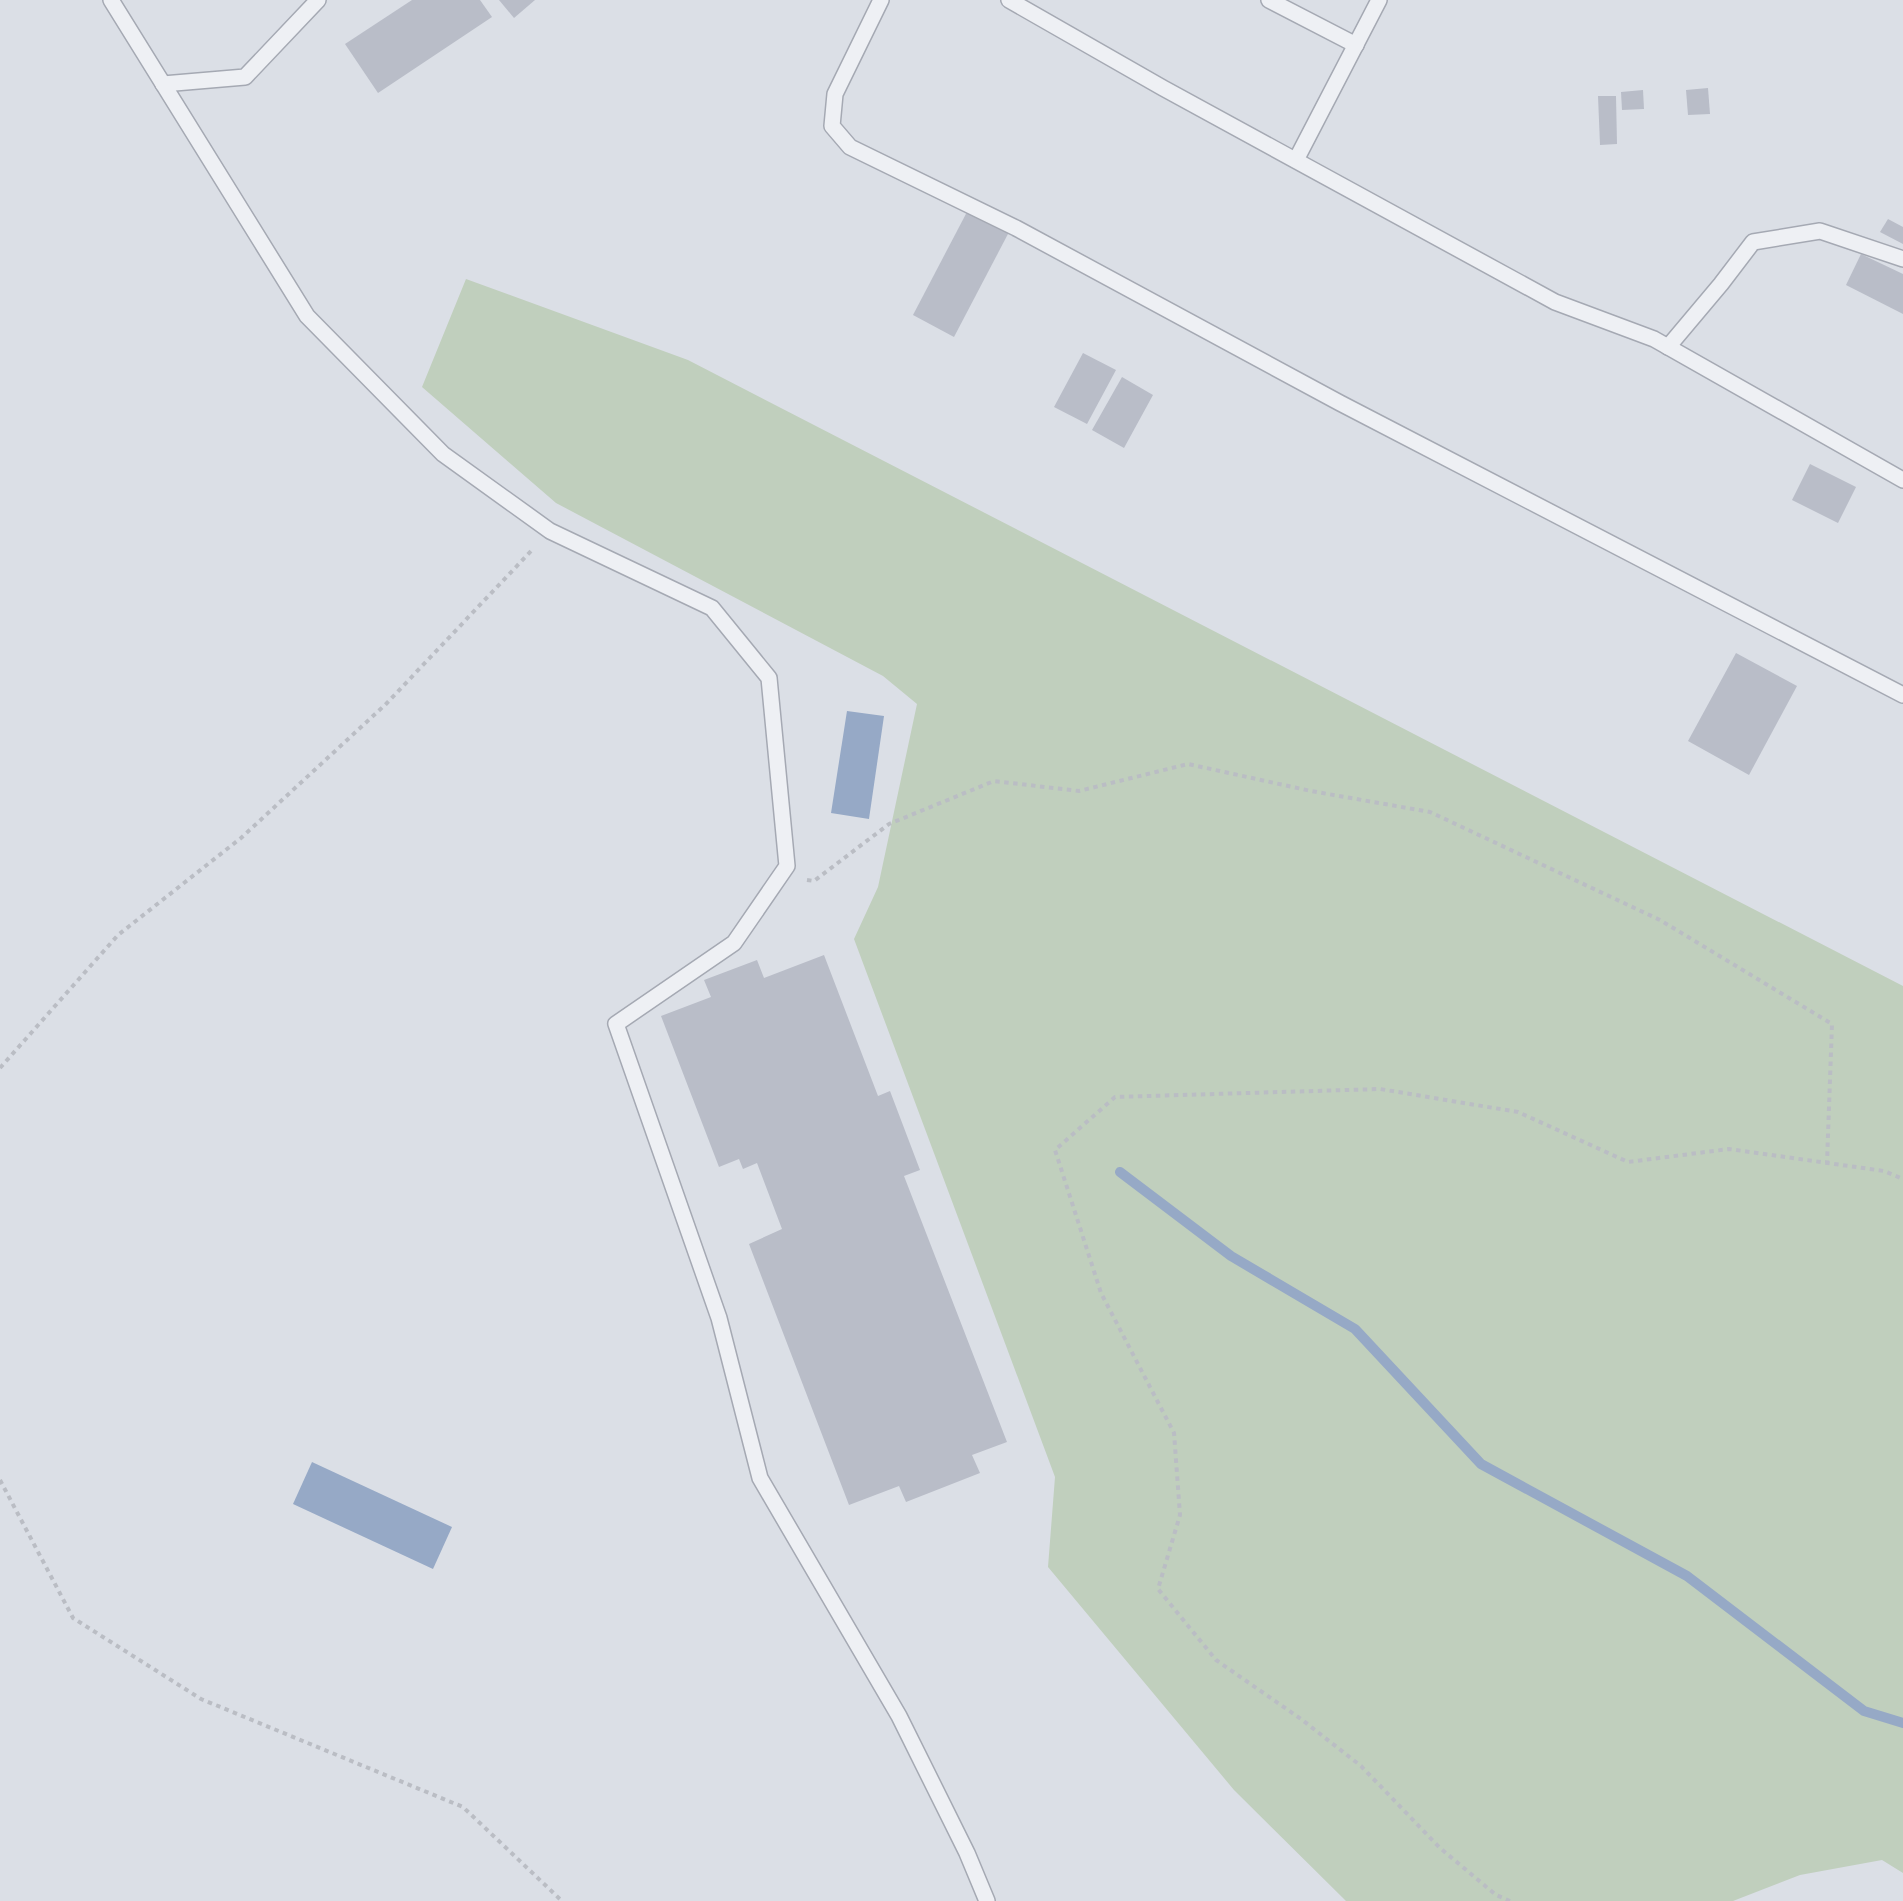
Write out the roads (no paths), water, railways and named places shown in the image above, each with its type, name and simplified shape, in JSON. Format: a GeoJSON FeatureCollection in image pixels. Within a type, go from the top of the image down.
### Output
{"type":"FeatureCollection","features":[{"type":"Feature","properties":{"kind":"lane"},"geometry":{"type":"LineString","coordinates":[[111,0],[307,316],[443,454],[550,531],[712,608],[769,678],[787,866],[734,943],[616,1024],[719,1318],[760,1478],[899,1716],[968,1853],[987,1901]]}},
{"type":"Feature","properties":{"kind":"lane"},"geometry":{"type":"LineString","coordinates":[[163,84],[245,77],[318,0]]}},
{"type":"Feature","properties":{"kind":"lane"},"geometry":{"type":"LineString","coordinates":[[881,0],[835,94],[832,126],[850,147],[1016,228],[1350,408],[1903,695]]}},
{"type":"Feature","properties":{"kind":"lane"},"geometry":{"type":"LineString","coordinates":[[1009,0],[1163,88],[1555,302],[1668,346],[1903,480]]}},
{"type":"Feature","properties":{"kind":"lane"},"geometry":{"type":"LineString","coordinates":[[1269,0],[1356,45]]}},
{"type":"Feature","properties":{"kind":"lane"},"geometry":{"type":"LineString","coordinates":[[1296,160],[1379,0]]}},
{"type":"Feature","properties":{"kind":"lane"},"geometry":{"type":"LineString","coordinates":[[1668,346],[1721,284],[1752,242],[1820,231],[1903,259]]}},
{"type":"Feature","properties":{"kind":"water"},"geometry":{"type":"Polygon","coordinates":[[[847,711],[884,716],[869,819],[831,813],[847,711]]]}},
{"type":"Feature","properties":{"kind":"water"},"geometry":{"type":"Polygon","coordinates":[[[312,1462],[452,1527],[433,1569],[293,1504],[312,1462]]]}},
{"type":"Feature","properties":{"kind":"waterway"},"geometry":{"type":"LineString","coordinates":[[1120,1172],[1231,1256],[1355,1329],[1481,1464],[1687,1576],[1864,1711],[1903,1723]]}}]}
